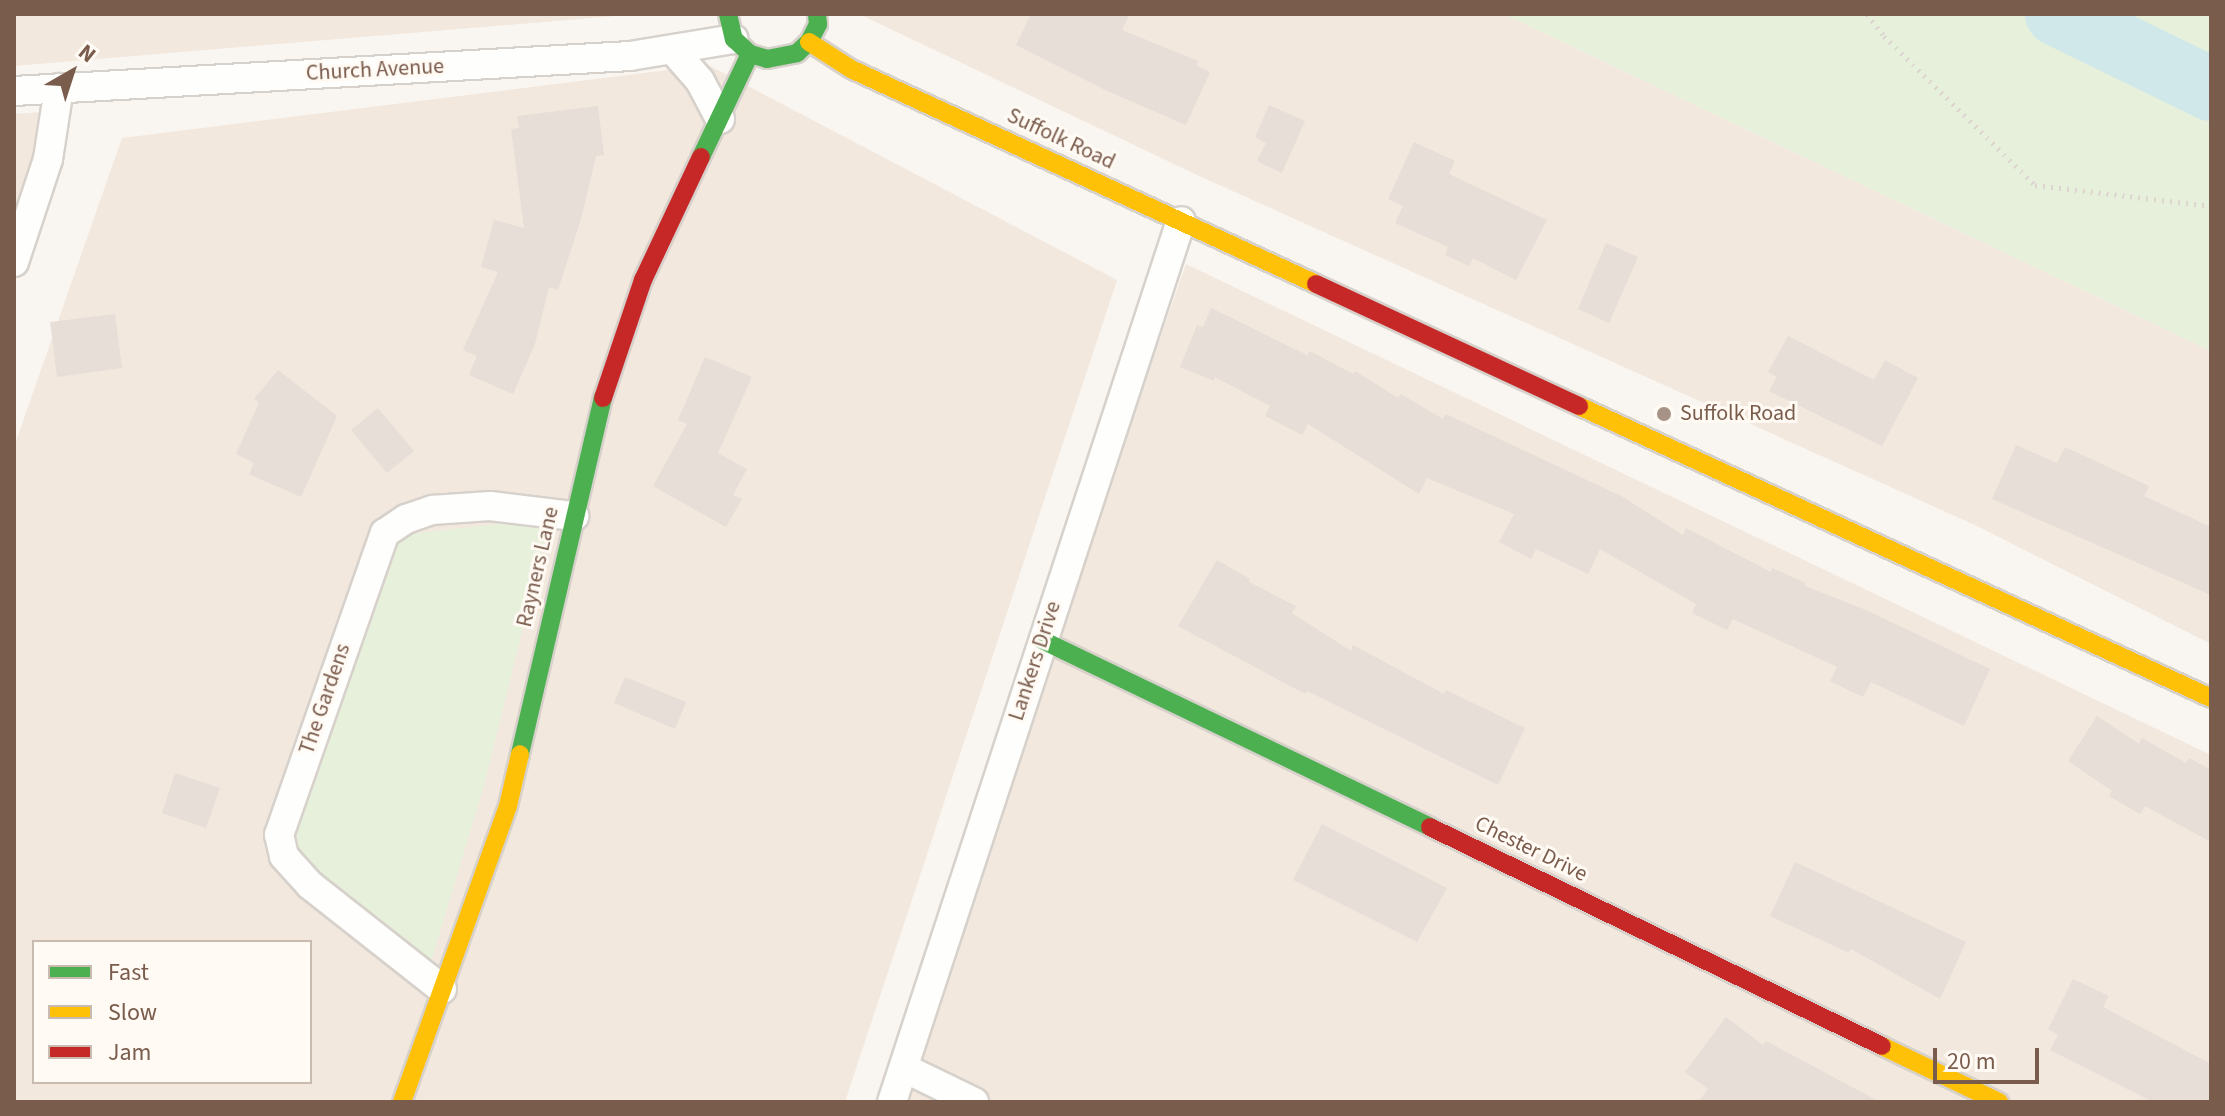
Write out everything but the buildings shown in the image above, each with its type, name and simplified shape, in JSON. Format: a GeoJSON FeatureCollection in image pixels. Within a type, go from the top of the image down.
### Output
{"type":"FeatureCollection","features":[{"type":"Feature","properties":{"kind":"street"},"geometry":{"type":"LineString","coordinates":[[737,36],[767,59],[783,59],[797,53],[809,42],[818,24],[817,14]]}},
{"type":"Feature","properties":{"kind":"street","name":"Church Avenue"},"geometry":{"type":"LineString","coordinates":[[14,91],[614,57],[673,50],[737,36]]}},
{"type":"Feature","properties":{"kind":"street","name":"Rayners Lane"},"geometry":{"type":"LineString","coordinates":[[402,1102],[508,806],[598,413],[643,280],[720,119],[737,36]]}},
{"type":"Feature","properties":{"kind":"street","name":"Suffolk Road"},"geometry":{"type":"LineString","coordinates":[[809,42],[851,69],[2211,698]]}},
{"type":"Feature","properties":{"kind":"street"},"geometry":{"type":"LineString","coordinates":[[673,50],[700,81],[720,119]]}},
{"type":"Feature","properties":{"kind":"street"},"geometry":{"type":"LineString","coordinates":[[14,262],[48,159],[59,88]]}},
{"type":"Feature","properties":{"kind":"street","name":"Lankers Drive"},"geometry":{"type":"LineString","coordinates":[[892,1102],[1181,221]]}},
{"type":"Feature","properties":{"kind":"street","name":"The Gardens"},"geometry":{"type":"LineString","coordinates":[[442,989],[310,885],[284,856],[279,835],[385,533],[406,519],[432,510],[490,506],[574,516]]}},
{"type":"Feature","properties":{"kind":"street","name":"Chester Drive"},"geometry":{"type":"LineString","coordinates":[[1042,640],[1999,1102]]}},
{"type":"Feature","properties":{"kind":"street"},"geometry":{"type":"LineString","coordinates":[[904,1068],[974,1102]]}},
{"type":"Feature","properties":{"kind":"path"},"geometry":{"type":"LineString","coordinates":[[1867,14],[1884,36],[2035,185],[2211,206]]}},
{"type":"Feature","properties":{"kind":"shaded area"},"geometry":{"type":"Polygon","coordinates":[[[14,14],[639,14],[14,66],[14,14]]]}},
{"type":"Feature","properties":{"kind":"shaded area"},"geometry":{"type":"Polygon","coordinates":[[[859,14],[1504,14],[2211,351],[2211,644],[1975,525],[1197,175],[859,14]]]}},
{"type":"Feature","properties":{"kind":"shaded area"},"geometry":{"type":"Polygon","coordinates":[[[708,65],[1117,280],[845,1102],[14,1102],[14,447],[122,138],[708,65]]]}},
{"type":"Feature","properties":{"kind":"shaded area"},"geometry":{"type":"Polygon","coordinates":[[[59,111],[14,237],[14,114],[59,111]]]}},
{"type":"Feature","properties":{"kind":"shaded area"},"geometry":{"type":"Polygon","coordinates":[[[1186,264],[2211,755],[2211,1102],[906,1102],[1035,694],[1186,264]]]}},
{"type":"Feature","properties":{"kind":"green space"},"geometry":{"type":"Polygon","coordinates":[[[1504,14],[2211,14],[2211,351],[1504,14]]]}},
{"type":"Feature","properties":{"kind":"green space"},"geometry":{"type":"Polygon","coordinates":[[[550,518],[485,782],[431,962],[289,847],[401,535],[550,518]]]}},
{"type":"Feature","properties":{"kind":"waterway"},"geometry":{"type":"LineString","coordinates":[[2057,14],[2211,89]]}},
{"type":"Feature","properties":{"kind":"traffic: fast"},"geometry":{"type":"LineString","coordinates":[[728,14],[734,39],[750,54],[767,59],[797,53],[809,42],[818,24],[817,14]]}},
{"type":"Feature","properties":{"kind":"traffic: fast"},"geometry":{"type":"LineString","coordinates":[[701,157],[750,54]]}},
{"type":"Feature","properties":{"kind":"traffic: fast"},"geometry":{"type":"LineString","coordinates":[[520,754],[603,398]]}},
{"type":"Feature","properties":{"kind":"traffic: fast"},"geometry":{"type":"LineString","coordinates":[[1042,640],[1430,827]]}},
{"type":"Feature","properties":{"kind":"traffic: slow"},"geometry":{"type":"LineString","coordinates":[[809,42],[851,69],[1316,284]]}},
{"type":"Feature","properties":{"kind":"traffic: slow"},"geometry":{"type":"LineString","coordinates":[[1579,406],[2211,698]]}},
{"type":"Feature","properties":{"kind":"traffic: slow"},"geometry":{"type":"LineString","coordinates":[[402,1102],[508,806],[520,754]]}},
{"type":"Feature","properties":{"kind":"traffic: slow"},"geometry":{"type":"LineString","coordinates":[[1882,1046],[1999,1102]]}},
{"type":"Feature","properties":{"kind":"traffic: jam"},"geometry":{"type":"LineString","coordinates":[[603,398],[643,280],[701,157]]}},
{"type":"Feature","properties":{"kind":"traffic: jam"},"geometry":{"type":"LineString","coordinates":[[1316,284],[1579,406]]}},
{"type":"Feature","properties":{"kind":"traffic: jam"},"geometry":{"type":"LineString","coordinates":[[1430,827],[1882,1046]]}},
{"type":"Feature","properties":{"kind":"place","name":"Suffolk Road"},"geometry":{"type":"Point","coordinates":[1664,414]}}]}
